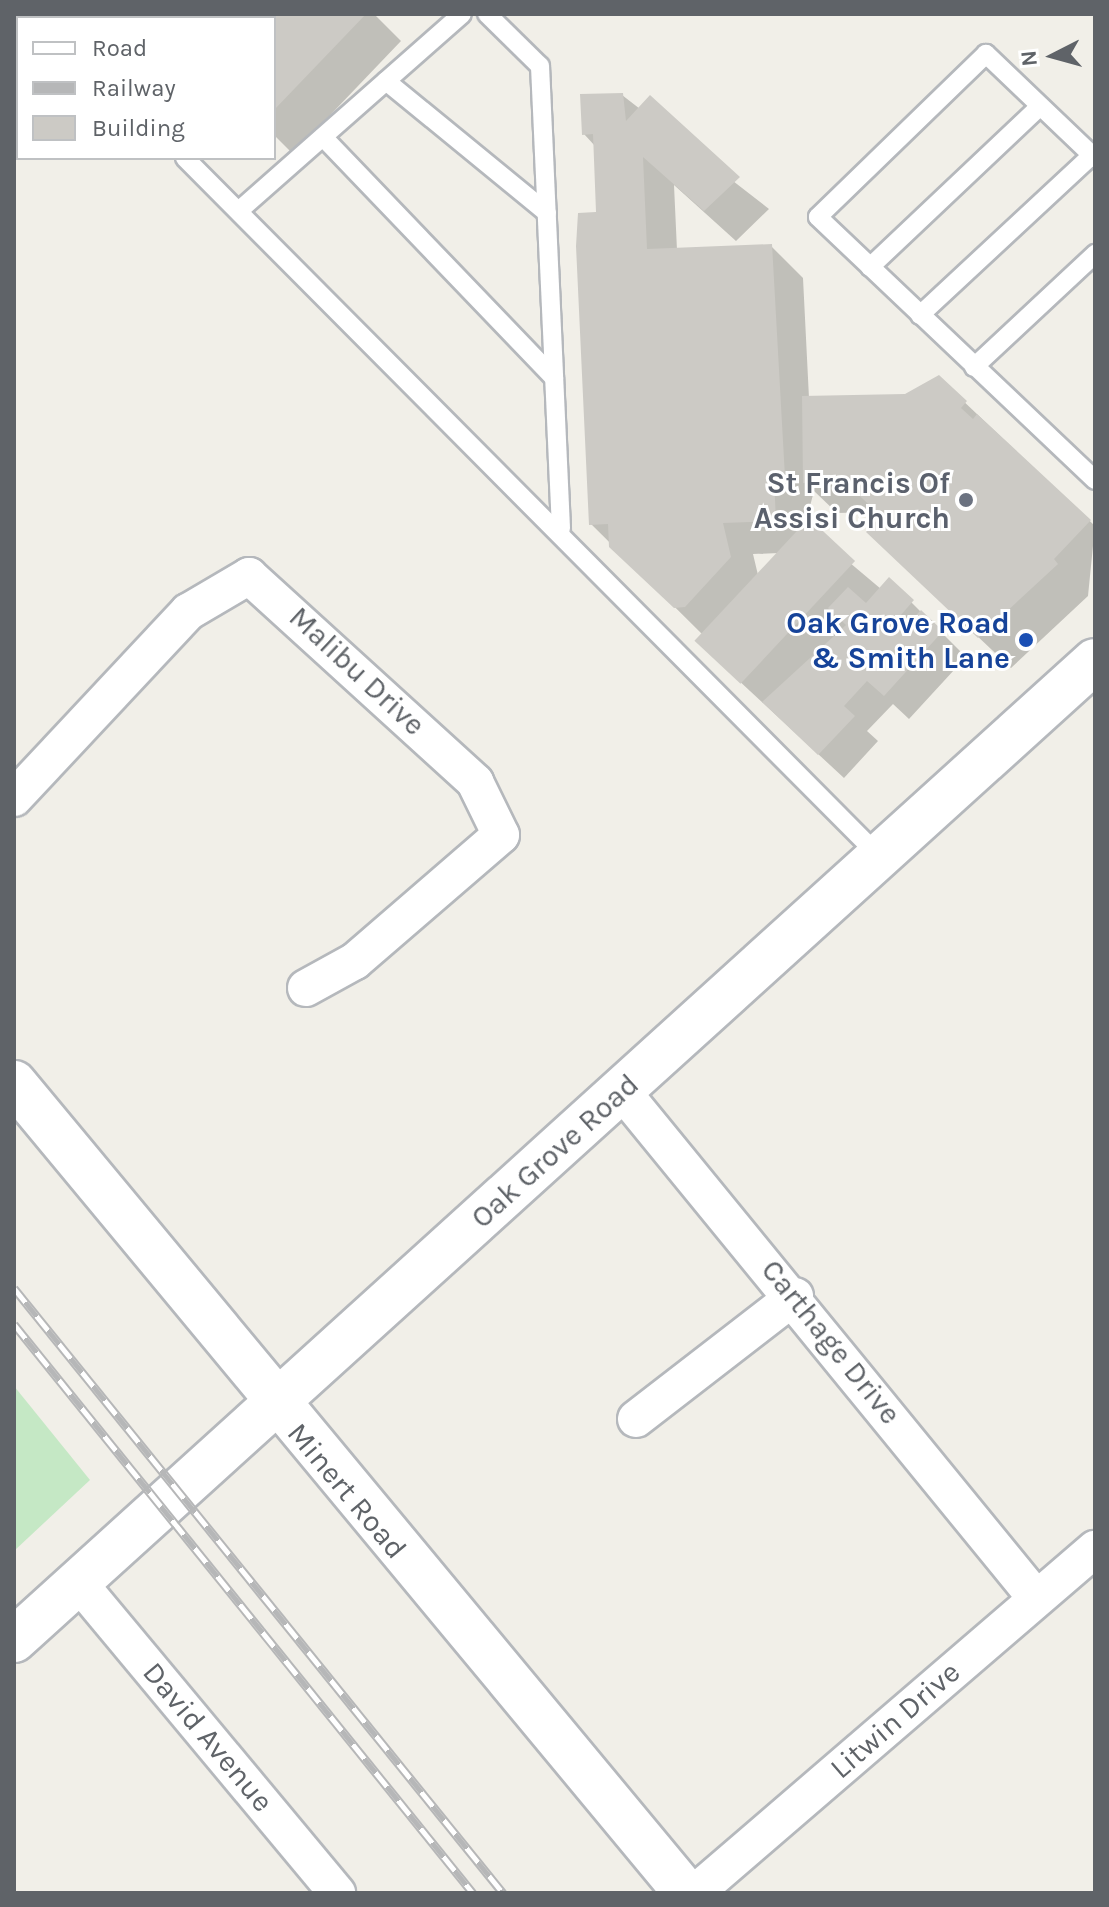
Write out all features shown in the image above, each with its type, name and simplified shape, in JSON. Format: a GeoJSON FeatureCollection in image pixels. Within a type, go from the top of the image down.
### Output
{"type":"FeatureCollection","features":[{"type":"Feature","properties":{"kind":"main road","name":"Oak Grove Road"},"geometry":{"type":"LineString","coordinates":[[14,1640],[1095,661]]}},
{"type":"Feature","properties":{"kind":"main road","name":"Minert Road"},"geometry":{"type":"LineString","coordinates":[[14,1083],[274,1405],[686,1893]]}},
{"type":"Feature","properties":{"kind":"street","name":"Malibu Drive"},"geometry":{"type":"LineString","coordinates":[[14,798],[188,612],[249,576],[475,782],[501,835],[355,961],[306,988]]}},
{"type":"Feature","properties":{"kind":"street","name":"Carthage Drive"},"geometry":{"type":"LineString","coordinates":[[621,1090],[795,1296],[1036,1598]]}},
{"type":"Feature","properties":{"kind":"street"},"geometry":{"type":"LineString","coordinates":[[636,1419],[795,1296]]}},
{"type":"Feature","properties":{"kind":"street","name":"Litwin Drive"},"geometry":{"type":"LineString","coordinates":[[695,1893],[1095,1549]]}},
{"type":"Feature","properties":{"kind":"street","name":"David Avenue"},"geometry":{"type":"LineString","coordinates":[[78,1582],[337,1893]]}},
{"type":"Feature","properties":{"kind":"lane"},"geometry":{"type":"LineString","coordinates":[[242,208],[462,14]]}},
{"type":"Feature","properties":{"kind":"lane"},"geometry":{"type":"LineString","coordinates":[[487,14],[540,66],[561,529]]}},
{"type":"Feature","properties":{"kind":"lane"},"geometry":{"type":"LineString","coordinates":[[920,315],[1094,157],[986,54],[818,217],[974,367],[1095,480]]}},
{"type":"Feature","properties":{"kind":"lane"},"geometry":{"type":"LineString","coordinates":[[386,81],[547,213]]}},
{"type":"Feature","properties":{"kind":"lane"},"geometry":{"type":"LineString","coordinates":[[870,267],[1040,106]]}},
{"type":"Feature","properties":{"kind":"lane"},"geometry":{"type":"LineString","coordinates":[[323,137],[554,378]]}},
{"type":"Feature","properties":{"kind":"lane"},"geometry":{"type":"LineString","coordinates":[[187,160],[242,208],[561,529],[879,856]]}},
{"type":"Feature","properties":{"kind":"lane"},"geometry":{"type":"LineString","coordinates":[[974,367],[1095,254]]}},
{"type":"Feature","properties":{"kind":"green space"},"geometry":{"type":"Polygon","coordinates":[[[14,1386],[90,1480],[14,1551],[14,1386]]]}},
{"type":"Feature","properties":{"kind":"building"},"geometry":{"type":"Polygon","coordinates":[[[195,14],[366,14],[276,108],[276,16],[195,14]]]}},
{"type":"Feature","properties":{"kind":"building"},"geometry":{"type":"Polygon","coordinates":[[[623,93],[626,121],[650,95],[740,177],[704,211],[643,157],[647,249],[772,244],[785,477],[774,478],[776,521],[723,523],[731,557],[685,607],[674,608],[609,547],[608,524],[589,525],[576,246],[578,213],[596,212],[593,134],[582,135],[580,94],[623,93]]]}},
{"type":"Feature","properties":{"kind":"building","name":"St Francis Of Assisi Church"},"geometry":{"type":"Polygon","coordinates":[[[939,375],[967,401],[961,408],[973,419],[977,414],[1091,520],[1054,559],[1058,564],[978,638],[866,532],[881,516],[845,482],[803,483],[802,396],[905,394],[939,375]]]}},
{"type":"Feature","properties":{"kind":"building"},"geometry":{"type":"Polygon","coordinates":[[[809,518],[855,561],[740,684],[694,641],[809,518]]]}},
{"type":"Feature","properties":{"kind":"building"},"geometry":{"type":"Polygon","coordinates":[[[889,577],[914,600],[900,616],[908,624],[921,610],[943,631],[884,696],[867,681],[844,706],[855,716],[818,755],[762,702],[846,625],[828,608],[848,587],[866,603],[889,577]]]}},
{"type":"Feature","properties":{"kind":"railway"},"geometry":{"type":"LineString","coordinates":[[14,1288],[503,1893]]}},
{"type":"Feature","properties":{"kind":"railway"},"geometry":{"type":"LineString","coordinates":[[14,1324],[473,1893]]}},
{"type":"Feature","properties":{"kind":"place","name":"St Francis Of Assisi Church"},"geometry":{"type":"Point","coordinates":[966,500]}},
{"type":"Feature","properties":{"kind":"place","name":"Oak Grove Road & Smith Lane"},"geometry":{"type":"Point","coordinates":[1026,640]}}]}
